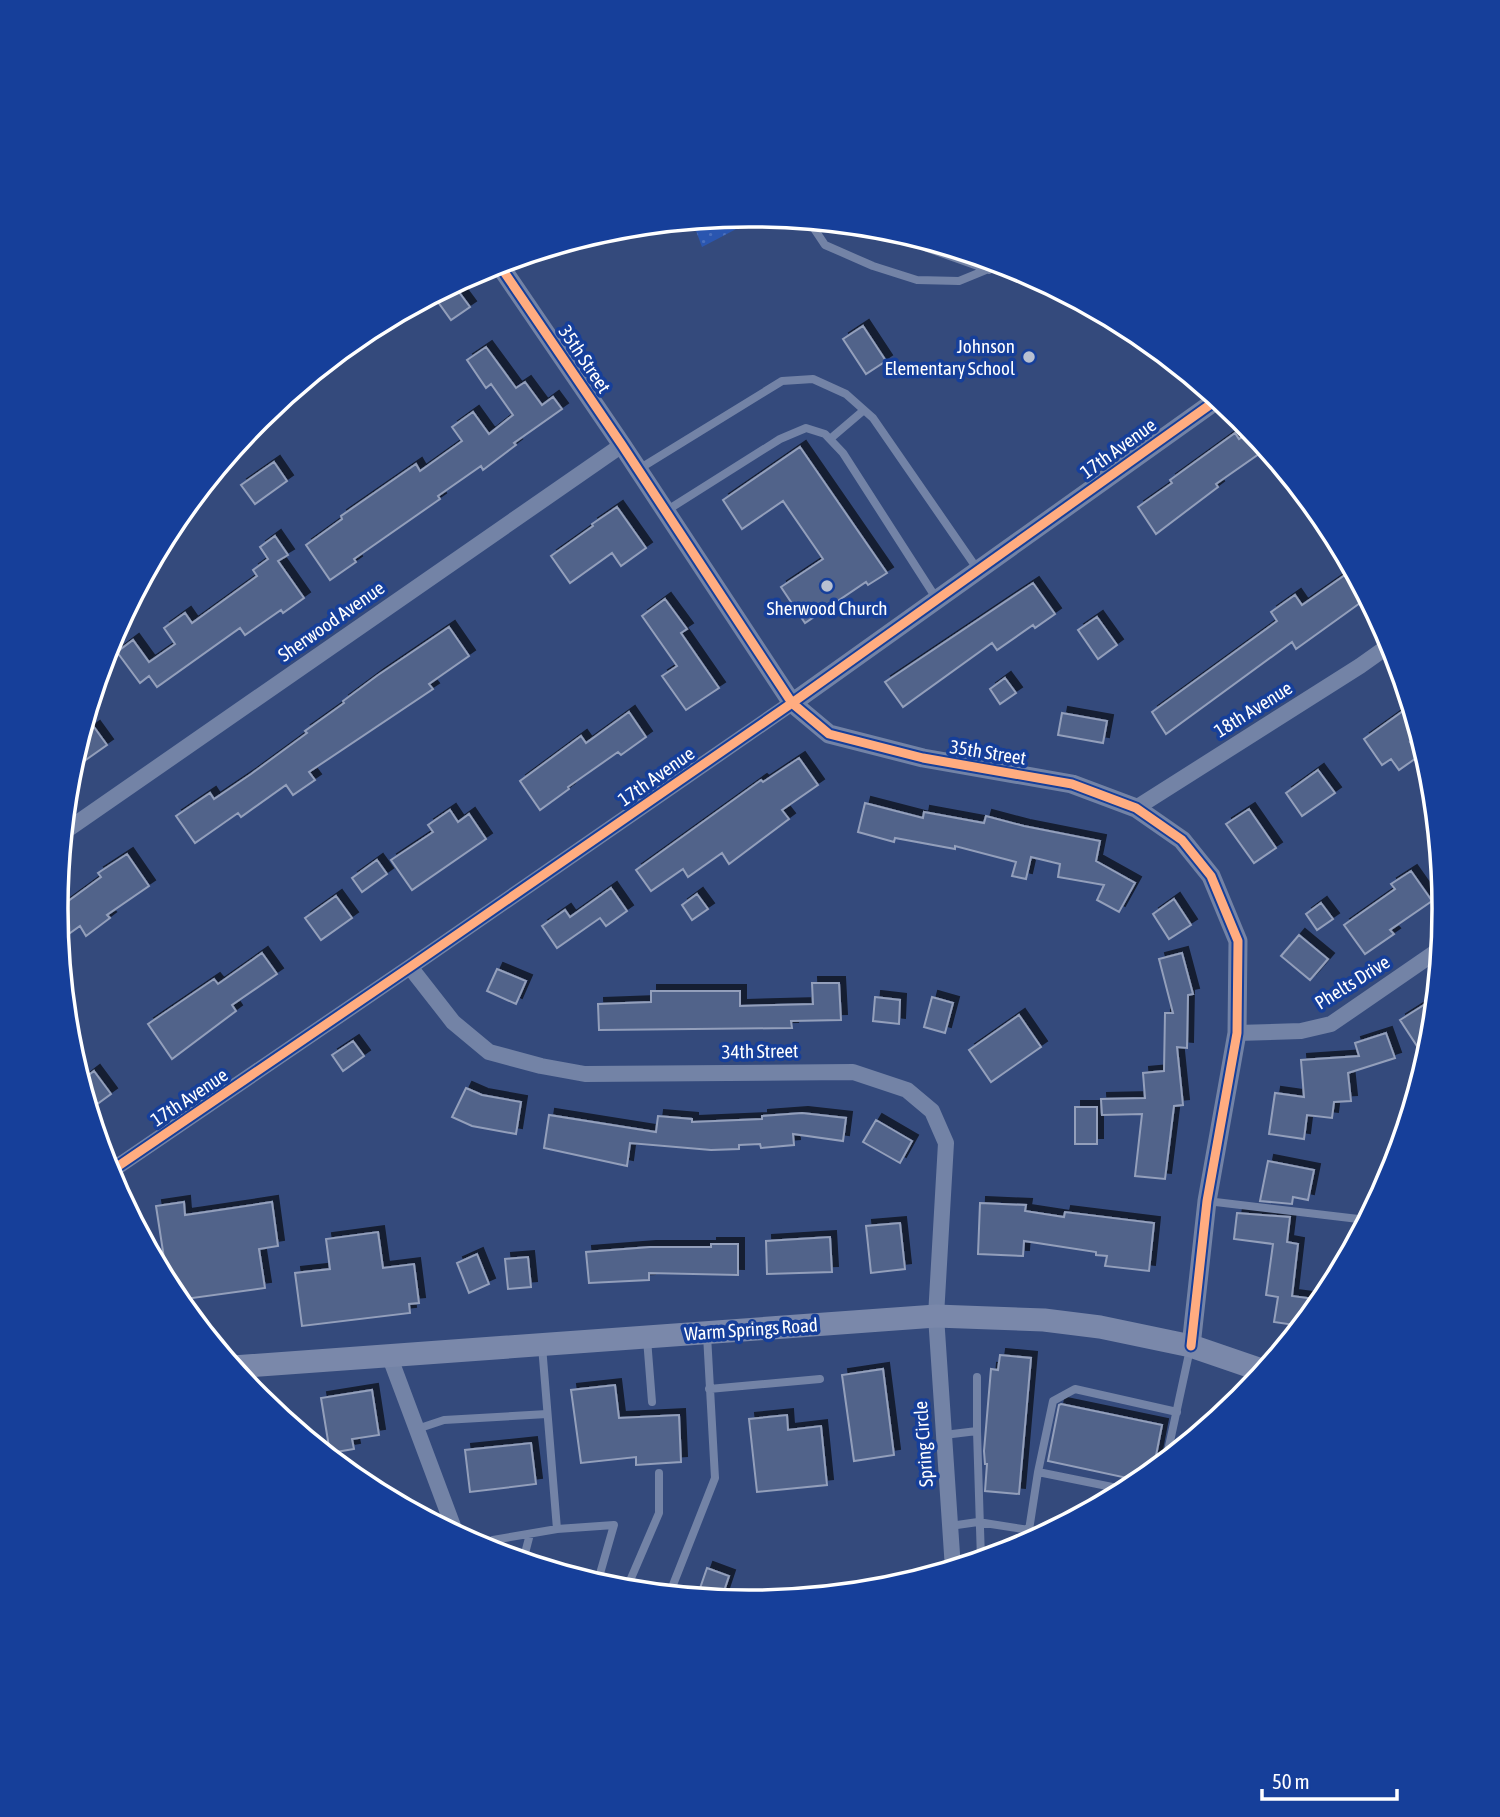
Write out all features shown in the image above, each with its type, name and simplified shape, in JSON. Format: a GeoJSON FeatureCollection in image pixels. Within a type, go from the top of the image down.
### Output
{"type":"FeatureCollection","features":[{"type":"Feature","properties":{"kind":"main road","name":"Warm Springs Road"},"geometry":{"type":"LineString","coordinates":[[245,1366],[936,1316],[1044,1320],[1100,1327],[1191,1346],[1254,1368]]}},
{"type":"Feature","properties":{"kind":"street","name":"35th Street"},"geometry":{"type":"LineString","coordinates":[[505,273],[622,444],[792,703],[829,734],[922,758],[1072,783],[1136,808],[1182,840],[1211,876],[1238,941],[1237,1033],[1207,1201],[1191,1346]]}},
{"type":"Feature","properties":{"kind":"street","name":"17th Avenue"},"geometry":{"type":"LineString","coordinates":[[119,1166],[792,703],[1209,405]]}},
{"type":"Feature","properties":{"kind":"street","name":"Sherwood Avenue"},"geometry":{"type":"LineString","coordinates":[[74,825],[622,444]]}},
{"type":"Feature","properties":{"kind":"street","name":"18th Avenue"},"geometry":{"type":"LineString","coordinates":[[1136,808],[1381,651]]}},
{"type":"Feature","properties":{"kind":"street","name":"Phelts Drive"},"geometry":{"type":"LineString","coordinates":[[1237,1033],[1301,1031],[1331,1024],[1430,956]]}},
{"type":"Feature","properties":{"kind":"street","name":"34th Street"},"geometry":{"type":"LineString","coordinates":[[410,967],[453,1022],[489,1052],[541,1066],[585,1074],[853,1072],[907,1090],[932,1111],[946,1143],[936,1316]]}},
{"type":"Feature","properties":{"kind":"street","name":"Spring Circle"},"geometry":{"type":"LineString","coordinates":[[936,1316],[952,1559]]}},
{"type":"Feature","properties":{"kind":"street"},"geometry":{"type":"LineString","coordinates":[[389,1354],[451,1521]]}},
{"type":"Feature","properties":{"kind":"lane"},"geometry":{"type":"LineString","coordinates":[[815,230],[825,245],[873,266],[917,280],[959,281],[988,270]]}},
{"type":"Feature","properties":{"kind":"lane"},"geometry":{"type":"LineString","coordinates":[[638,470],[782,381],[813,379],[846,394],[873,418],[978,570]]}},
{"type":"Feature","properties":{"kind":"lane"},"geometry":{"type":"LineString","coordinates":[[830,439],[864,410]]}},
{"type":"Feature","properties":{"kind":"lane"},"geometry":{"type":"LineString","coordinates":[[666,511],[780,439],[806,428],[825,434],[843,453],[937,599]]}},
{"type":"Feature","properties":{"kind":"lane"},"geometry":{"type":"LineString","coordinates":[[1207,1201],[1356,1219]]}},
{"type":"Feature","properties":{"kind":"lane"},"geometry":{"type":"LineString","coordinates":[[673,1585],[715,1478],[707,1332]]}},
{"type":"Feature","properties":{"kind":"lane"},"geometry":{"type":"LineString","coordinates":[[646,1336],[652,1402]]}},
{"type":"Feature","properties":{"kind":"lane"},"geometry":{"type":"LineString","coordinates":[[541,1343],[557,1529]]}},
{"type":"Feature","properties":{"kind":"lane"},"geometry":{"type":"LineString","coordinates":[[1169,1446],[1191,1346]]}},
{"type":"Feature","properties":{"kind":"lane"},"geometry":{"type":"LineString","coordinates":[[977,1377],[980,1550]]}},
{"type":"Feature","properties":{"kind":"lane"},"geometry":{"type":"LineString","coordinates":[[709,1389],[820,1379]]}},
{"type":"Feature","properties":{"kind":"lane"},"geometry":{"type":"LineString","coordinates":[[950,1526],[978,1522],[1029,1530],[1053,1401],[1075,1389],[1177,1412]]}},
{"type":"Feature","properties":{"kind":"lane"},"geometry":{"type":"LineString","coordinates":[[417,1429],[444,1420],[547,1414]]}},
{"type":"Feature","properties":{"kind":"lane"},"geometry":{"type":"LineString","coordinates":[[944,1435],[977,1431]]}},
{"type":"Feature","properties":{"kind":"lane"},"geometry":{"type":"LineString","coordinates":[[1038,1472],[1107,1489]]}},
{"type":"Feature","properties":{"kind":"lane"},"geometry":{"type":"LineString","coordinates":[[631,1579],[659,1513],[659,1473]]}},
{"type":"Feature","properties":{"kind":"lane"},"geometry":{"type":"LineString","coordinates":[[494,1540],[557,1529],[614,1525],[600,1573]]}},
{"type":"Feature","properties":{"kind":"lane"},"geometry":{"type":"LineString","coordinates":[[525,1552],[530,1534]]}},
{"type":"Feature","properties":{"kind":"shaded area"},"geometry":{"type":"Polygon","coordinates":[[[740,227],[702,247],[695,229],[740,227]]]}},
{"type":"Feature","properties":{"kind":"building"},"geometry":{"type":"Polygon","coordinates":[[[459,292],[470,307],[451,320],[438,302],[459,292]]]}},
{"type":"Feature","properties":{"kind":"building"},"geometry":{"type":"Polygon","coordinates":[[[863,326],[886,361],[866,374],[843,339],[863,326]]]}},
{"type":"Feature","properties":{"kind":"building"},"geometry":{"type":"Polygon","coordinates":[[[486,347],[516,388],[525,382],[542,405],[553,397],[562,409],[514,443],[516,445],[483,470],[481,466],[438,496],[440,499],[354,559],[356,562],[330,580],[306,545],[342,519],[341,516],[416,464],[420,471],[462,441],[452,427],[473,412],[489,434],[513,415],[491,384],[486,388],[467,360],[486,347]]]}},
{"type":"Feature","properties":{"kind":"building"},"geometry":{"type":"Polygon","coordinates":[[[1235,433],[1239,439],[1242,437],[1259,454],[1216,484],[1218,487],[1156,534],[1138,507],[1235,433]]]}},
{"type":"Feature","properties":{"kind":"building"},"geometry":{"type":"Polygon","coordinates":[[[800,447],[887,573],[868,585],[866,582],[805,623],[781,587],[823,559],[783,501],[742,529],[723,500],[800,447]]]}},
{"type":"Feature","properties":{"kind":"building"},"geometry":{"type":"Polygon","coordinates":[[[274,462],[287,481],[255,504],[241,485],[274,462]]]}},
{"type":"Feature","properties":{"kind":"building"},"geometry":{"type":"Polygon","coordinates":[[[617,507],[646,548],[621,566],[612,553],[570,583],[551,556],[617,507]]]}},
{"type":"Feature","properties":{"kind":"building"},"geometry":{"type":"Polygon","coordinates":[[[275,536],[288,555],[278,561],[304,598],[245,635],[240,628],[157,687],[149,676],[140,683],[118,653],[119,650],[133,640],[149,662],[175,644],[164,628],[185,613],[192,623],[257,576],[253,570],[268,559],[260,547],[275,536]]]}},
{"type":"Feature","properties":{"kind":"building"},"geometry":{"type":"Polygon","coordinates":[[[1344,576],[1359,604],[1296,649],[1292,642],[1166,734],[1152,712],[1277,621],[1271,612],[1295,595],[1302,605],[1344,576]]]}},
{"type":"Feature","properties":{"kind":"building"},"geometry":{"type":"Polygon","coordinates":[[[1033,583],[1055,614],[1035,628],[1033,625],[997,650],[992,643],[903,707],[885,682],[1033,583]]]}},
{"type":"Feature","properties":{"kind":"building"},"geometry":{"type":"Polygon","coordinates":[[[665,599],[687,629],[681,633],[719,688],[686,710],[662,676],[677,666],[642,616],[665,599]]]}},
{"type":"Feature","properties":{"kind":"building"},"geometry":{"type":"Polygon","coordinates":[[[1097,617],[1117,645],[1098,659],[1078,630],[1097,617]]]}},
{"type":"Feature","properties":{"kind":"building"},"geometry":{"type":"Polygon","coordinates":[[[449,627],[469,656],[429,684],[433,689],[309,772],[315,780],[293,795],[286,785],[241,817],[238,813],[195,843],[176,816],[210,793],[214,799],[251,774],[378,675],[449,627]]]}},
{"type":"Feature","properties":{"kind":"building"},"geometry":{"type":"Polygon","coordinates":[[[1005,678],[1016,693],[1000,704],[990,689],[1005,678]]]}},
{"type":"Feature","properties":{"kind":"building"},"geometry":{"type":"Polygon","coordinates":[[[1403,711],[1415,759],[1399,770],[1391,759],[1382,765],[1364,739],[1403,711]]]}},
{"type":"Feature","properties":{"kind":"building"},"geometry":{"type":"Polygon","coordinates":[[[629,712],[646,737],[621,755],[618,752],[540,810],[520,781],[581,736],[586,743],[629,712]]]}},
{"type":"Feature","properties":{"kind":"building"},"geometry":{"type":"Polygon","coordinates":[[[1062,713],[1107,721],[1103,743],[1058,735],[1062,713]]]}},
{"type":"Feature","properties":{"kind":"building"},"geometry":{"type":"Polygon","coordinates":[[[94,727],[107,745],[84,761],[91,732],[94,727]]]}},
{"type":"Feature","properties":{"kind":"building"},"geometry":{"type":"Polygon","coordinates":[[[799,758],[818,785],[782,810],[789,819],[729,864],[722,853],[688,877],[683,869],[651,891],[636,870],[761,780],[763,782],[799,758]]]}},
{"type":"Feature","properties":{"kind":"building"},"geometry":{"type":"Polygon","coordinates":[[[1318,770],[1335,793],[1302,816],[1286,793],[1318,770]]]}},
{"type":"Feature","properties":{"kind":"building"},"geometry":{"type":"Polygon","coordinates":[[[865,803],[923,818],[924,812],[984,823],[986,816],[1100,841],[1096,861],[1135,883],[1119,912],[1097,900],[1104,885],[1058,877],[1060,864],[1031,857],[1026,879],[1012,876],[1016,862],[955,846],[955,849],[895,838],[894,842],[858,832],[865,803]]]}},
{"type":"Feature","properties":{"kind":"building"},"geometry":{"type":"Polygon","coordinates":[[[1249,809],[1276,848],[1254,863],[1226,824],[1249,809]]]}},
{"type":"Feature","properties":{"kind":"building"},"geometry":{"type":"Polygon","coordinates":[[[450,810],[458,822],[469,814],[486,839],[412,890],[391,860],[433,832],[428,825],[450,810]]]}},
{"type":"Feature","properties":{"kind":"building"},"geometry":{"type":"Polygon","coordinates":[[[127,854],[149,886],[107,915],[110,918],[86,936],[80,926],[69,934],[68,901],[101,877],[98,873],[127,854]]]}},
{"type":"Feature","properties":{"kind":"building"},"geometry":{"type":"Polygon","coordinates":[[[377,860],[387,874],[362,892],[352,878],[377,860]]]}},
{"type":"Feature","properties":{"kind":"building"},"geometry":{"type":"Polygon","coordinates":[[[1411,871],[1432,901],[1390,930],[1394,934],[1365,954],[1344,925],[1395,889],[1391,884],[1411,871]]]}},
{"type":"Feature","properties":{"kind":"building"},"geometry":{"type":"Polygon","coordinates":[[[611,888],[627,911],[606,926],[600,918],[557,948],[542,926],[565,910],[570,917],[611,888]]]}},
{"type":"Feature","properties":{"kind":"building"},"geometry":{"type":"Polygon","coordinates":[[[697,894],[708,909],[692,920],[682,905],[697,894]]]}},
{"type":"Feature","properties":{"kind":"building"},"geometry":{"type":"Polygon","coordinates":[[[336,896],[352,918],[321,940],[305,918],[336,896]]]}},
{"type":"Feature","properties":{"kind":"building"},"geometry":{"type":"Polygon","coordinates":[[[1174,899],[1191,925],[1169,939],[1153,914],[1174,899]]]}},
{"type":"Feature","properties":{"kind":"building"},"geometry":{"type":"Polygon","coordinates":[[[1321,903],[1333,919],[1317,930],[1306,914],[1321,903]]]}},
{"type":"Feature","properties":{"kind":"building"},"geometry":{"type":"Polygon","coordinates":[[[1299,935],[1328,959],[1310,980],[1281,956],[1299,935]]]}},
{"type":"Feature","properties":{"kind":"building"},"geometry":{"type":"Polygon","coordinates":[[[262,953],[277,974],[232,1005],[236,1011],[172,1059],[148,1024],[214,979],[218,984],[262,953]]]}},
{"type":"Feature","properties":{"kind":"building"},"geometry":{"type":"Polygon","coordinates":[[[1182,953],[1193,994],[1188,995],[1187,1048],[1177,1047],[1183,1105],[1174,1106],[1165,1179],[1135,1176],[1142,1114],[1102,1115],[1101,1099],[1145,1098],[1143,1073],[1164,1071],[1165,1013],[1173,1013],[1159,959],[1182,953]]]}},
{"type":"Feature","properties":{"kind":"building"},"geometry":{"type":"Polygon","coordinates":[[[497,969],[526,981],[516,1004],[487,991],[497,969]]]}},
{"type":"Feature","properties":{"kind":"building"},"geometry":{"type":"Polygon","coordinates":[[[812,983],[839,983],[841,1020],[791,1021],[792,1028],[599,1030],[598,1004],[651,1002],[651,991],[740,991],[740,1006],[813,1004],[812,983]]]}},
{"type":"Feature","properties":{"kind":"building"},"geometry":{"type":"Polygon","coordinates":[[[875,997],[900,1000],[899,1024],[873,1021],[875,997]]]}},
{"type":"Feature","properties":{"kind":"building"},"geometry":{"type":"Polygon","coordinates":[[[932,997],[953,1003],[945,1033],[924,1027],[932,997]]]}},
{"type":"Feature","properties":{"kind":"building"},"geometry":{"type":"Polygon","coordinates":[[[1425,1004],[1418,1045],[1417,1046],[1400,1020],[1425,1004]]]}},
{"type":"Feature","properties":{"kind":"building"},"geometry":{"type":"Polygon","coordinates":[[[1019,1015],[1041,1047],[991,1082],[969,1050],[1019,1015]]]}},
{"type":"Feature","properties":{"kind":"building"},"geometry":{"type":"Polygon","coordinates":[[[1386,1033],[1395,1058],[1348,1073],[1351,1101],[1334,1102],[1332,1118],[1307,1115],[1304,1139],[1269,1134],[1275,1093],[1304,1097],[1301,1060],[1359,1056],[1355,1043],[1386,1033]]]}},
{"type":"Feature","properties":{"kind":"building"},"geometry":{"type":"Polygon","coordinates":[[[353,1041],[364,1056],[343,1071],[332,1055],[353,1041]]]}},
{"type":"Feature","properties":{"kind":"building"},"geometry":{"type":"Polygon","coordinates":[[[94,1071],[111,1094],[97,1104],[91,1085],[89,1075],[94,1071]]]}},
{"type":"Feature","properties":{"kind":"building"},"geometry":{"type":"Polygon","coordinates":[[[466,1088],[482,1095],[521,1102],[516,1134],[472,1126],[452,1117],[466,1088]]]}},
{"type":"Feature","properties":{"kind":"building"},"geometry":{"type":"Polygon","coordinates":[[[1075,1107],[1097,1107],[1097,1144],[1075,1144],[1075,1107]]]}},
{"type":"Feature","properties":{"kind":"building"},"geometry":{"type":"Polygon","coordinates":[[[802,1113],[846,1118],[843,1141],[793,1134],[794,1145],[761,1148],[760,1144],[739,1145],[739,1149],[711,1150],[630,1143],[627,1166],[544,1148],[549,1115],[656,1132],[658,1116],[692,1119],[692,1122],[762,1119],[762,1116],[802,1113]]]}},
{"type":"Feature","properties":{"kind":"building"},"geometry":{"type":"Polygon","coordinates":[[[876,1120],[912,1141],[900,1163],[863,1142],[876,1120]]]}},
{"type":"Feature","properties":{"kind":"building"},"geometry":{"type":"Polygon","coordinates":[[[1268,1161],[1314,1170],[1308,1200],[1293,1197],[1292,1204],[1260,1201],[1268,1161]]]}},
{"type":"Feature","properties":{"kind":"building"},"geometry":{"type":"Polygon","coordinates":[[[184,1202],[185,1215],[272,1202],[278,1246],[259,1249],[265,1288],[191,1298],[164,1255],[156,1206],[184,1202]]]}},
{"type":"Feature","properties":{"kind":"building"},"geometry":{"type":"Polygon","coordinates":[[[980,1203],[1026,1205],[1025,1211],[1064,1217],[1065,1212],[1154,1223],[1149,1271],[1105,1266],[1107,1256],[1096,1255],[1096,1252],[1024,1241],[1023,1256],[978,1254],[980,1203]]]}},
{"type":"Feature","properties":{"kind":"building"},"geometry":{"type":"Polygon","coordinates":[[[1237,1213],[1290,1217],[1287,1242],[1298,1244],[1292,1296],[1309,1298],[1291,1324],[1274,1322],[1278,1297],[1266,1295],[1273,1244],[1234,1239],[1237,1213]]]}},
{"type":"Feature","properties":{"kind":"building"},"geometry":{"type":"Polygon","coordinates":[[[900,1223],[905,1269],[871,1273],[866,1226],[900,1223]]]}},
{"type":"Feature","properties":{"kind":"building"},"geometry":{"type":"Polygon","coordinates":[[[378,1232],[383,1268],[414,1264],[419,1303],[409,1304],[410,1313],[302,1326],[295,1273],[330,1269],[326,1239],[378,1232]]]}},
{"type":"Feature","properties":{"kind":"building"},"geometry":{"type":"Polygon","coordinates":[[[830,1237],[832,1272],[767,1274],[766,1241],[830,1237]]]}},
{"type":"Feature","properties":{"kind":"building"},"geometry":{"type":"Polygon","coordinates":[[[711,1244],[738,1244],[738,1275],[649,1273],[649,1280],[589,1283],[586,1252],[650,1247],[711,1247],[711,1244]]]}},
{"type":"Feature","properties":{"kind":"building"},"geometry":{"type":"Polygon","coordinates":[[[477,1254],[489,1284],[469,1293],[457,1263],[477,1254]]]}},
{"type":"Feature","properties":{"kind":"building"},"geometry":{"type":"Polygon","coordinates":[[[528,1257],[531,1287],[508,1289],[505,1259],[528,1257]]]}},
{"type":"Feature","properties":{"kind":"building"},"geometry":{"type":"Polygon","coordinates":[[[1000,1355],[1031,1358],[1019,1494],[985,1491],[987,1464],[984,1451],[991,1369],[998,1370],[1000,1355]]]}},
{"type":"Feature","properties":{"kind":"building"},"geometry":{"type":"Polygon","coordinates":[[[883,1369],[894,1455],[854,1461],[842,1375],[883,1369]]]}},
{"type":"Feature","properties":{"kind":"building"},"geometry":{"type":"Polygon","coordinates":[[[615,1385],[619,1418],[679,1415],[681,1462],[636,1465],[636,1457],[581,1463],[571,1390],[615,1385]]]}},
{"type":"Feature","properties":{"kind":"building"},"geometry":{"type":"Polygon","coordinates":[[[372,1390],[379,1435],[352,1439],[354,1449],[339,1452],[328,1444],[321,1398],[372,1390]]]}},
{"type":"Feature","properties":{"kind":"building"},"geometry":{"type":"Polygon","coordinates":[[[1059,1405],[1162,1425],[1156,1455],[1125,1478],[1048,1461],[1059,1405]]]}},
{"type":"Feature","properties":{"kind":"building"},"geometry":{"type":"Polygon","coordinates":[[[787,1415],[788,1430],[821,1426],[827,1485],[757,1492],[749,1419],[787,1415]]]}},
{"type":"Feature","properties":{"kind":"building"},"geometry":{"type":"Polygon","coordinates":[[[531,1443],[536,1484],[470,1492],[465,1450],[531,1443]]]}},
{"type":"Feature","properties":{"kind":"building"},"geometry":{"type":"Polygon","coordinates":[[[707,1568],[729,1576],[725,1589],[700,1588],[707,1568]]]}},
{"type":"Feature","properties":{"kind":"cycle path"},"geometry":{"type":"LineString","coordinates":[[505,273],[792,703],[829,734],[923,758],[1072,784],[1136,808],[1182,840],[1211,876],[1238,941],[1237,1033],[1207,1201],[1191,1346]]}},
{"type":"Feature","properties":{"kind":"cycle path"},"geometry":{"type":"LineString","coordinates":[[119,1166],[792,703],[1210,405]]}},
{"type":"Feature","properties":{"kind":"place","name":"Johnson Elementary School"},"geometry":{"type":"Point","coordinates":[1029,357]}},
{"type":"Feature","properties":{"kind":"place","name":"Sherwood Church"},"geometry":{"type":"Point","coordinates":[827,586]}}]}
